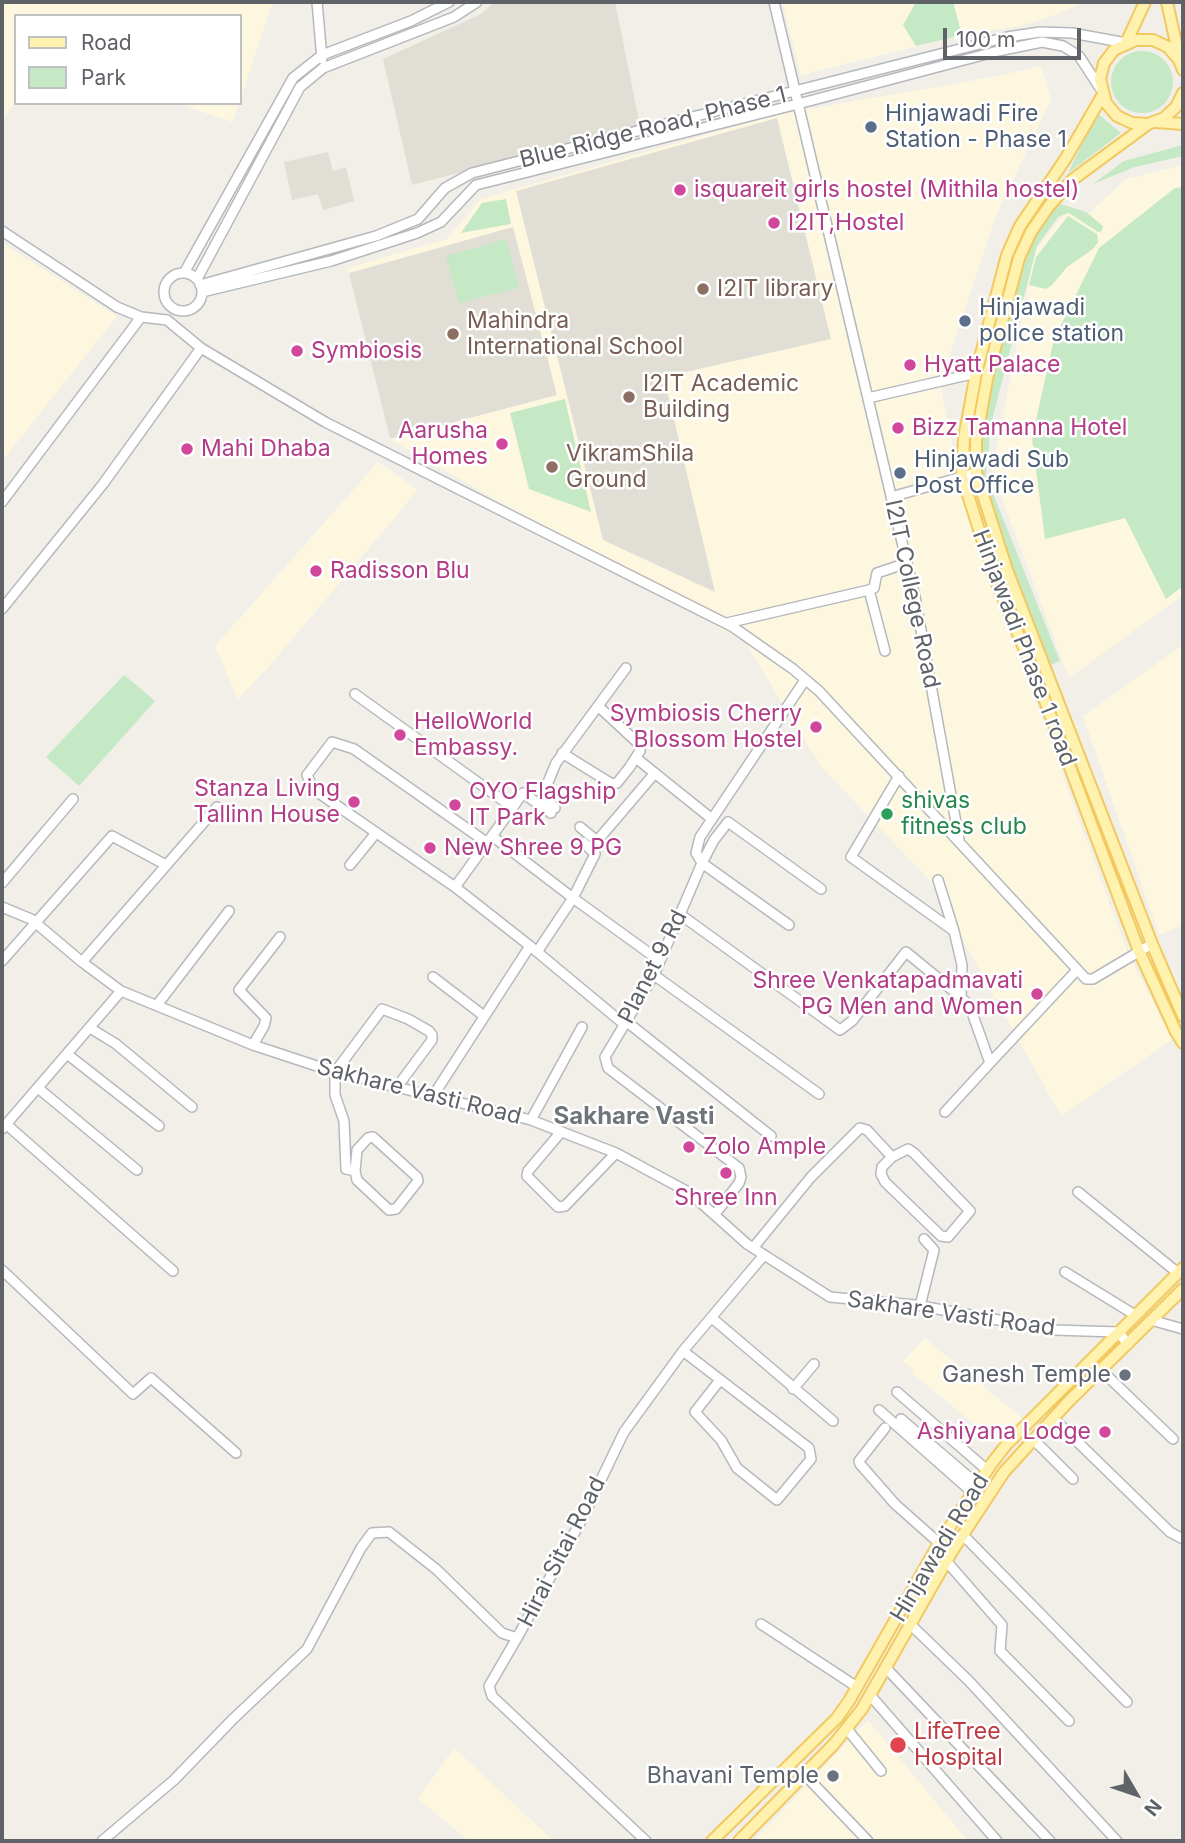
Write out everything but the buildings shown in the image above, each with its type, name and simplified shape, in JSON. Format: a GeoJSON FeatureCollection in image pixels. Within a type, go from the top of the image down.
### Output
{"type":"FeatureCollection","features":[{"type":"Feature","properties":{"kind":"main road","name":"Hinjawadi Phase 1 road"},"geometry":{"type":"LineString","coordinates":[[1144,2],[1126,43],[1114,50],[1104,63],[1100,79],[1101,92],[1066,158],[1020,226],[1007,255],[976,373],[964,439],[962,476],[993,574],[1036,677],[1139,951],[1183,1043]]}},
{"type":"Feature","properties":{"kind":"main road"},"geometry":{"type":"LineString","coordinates":[[1167,2],[1182,66]]}},
{"type":"Feature","properties":{"kind":"main road"},"geometry":{"type":"LineString","coordinates":[[1126,43],[1153,40],[1168,47],[1182,66]]}},
{"type":"Feature","properties":{"kind":"main road"},"geometry":{"type":"LineString","coordinates":[[1101,92],[1117,116],[1132,123],[1183,124]]}},
{"type":"Feature","properties":{"kind":"main road","name":"Hinjawadi Phase 1 road"},"geometry":{"type":"LineString","coordinates":[[1183,93],[1171,113],[1152,123],[1072,180],[1048,206],[1031,232],[1019,258],[988,373],[976,440],[976,474],[1007,570],[1152,944],[1183,1016]]}},
{"type":"Feature","properties":{"kind":"main road"},"geometry":{"type":"LineString","coordinates":[[976,373],[988,373]]}},
{"type":"Feature","properties":{"kind":"main road","name":"Hinjawadi Road"},"geometry":{"type":"LineString","coordinates":[[712,1841],[830,1726],[857,1687],[939,1543],[987,1470],[1025,1424],[1181,1270]]}},
{"type":"Feature","properties":{"kind":"main road"},"geometry":{"type":"LineString","coordinates":[[739,1841],[847,1729],[870,1695],[963,1535],[1004,1472],[1053,1418],[1183,1289]]}},
{"type":"Feature","properties":{"kind":"street"},"geometry":{"type":"LineString","coordinates":[[317,2],[323,68]]}},
{"type":"Feature","properties":{"kind":"street"},"geometry":{"type":"LineString","coordinates":[[449,2],[411,21],[322,55],[293,78],[184,273],[172,277],[165,287],[166,300],[174,309],[180,311],[193,308],[201,299],[200,285],[300,87],[323,68],[454,17],[477,2]]}},
{"type":"Feature","properties":{"kind":"street","name":"I2IT College Road"},"geometry":{"type":"LineString","coordinates":[[774,2],[907,563],[960,841]]}},
{"type":"Feature","properties":{"kind":"street","name":"Blue Ridge Road, Phase 1"},"geometry":{"type":"LineString","coordinates":[[200,285],[376,236],[418,219],[445,188],[472,173],[1007,37],[1040,32],[1072,33],[1126,43]]}},
{"type":"Feature","properties":{"kind":"street","name":"Blue Ridge Road, Phase 1"},"geometry":{"type":"LineString","coordinates":[[200,285],[331,261],[417,233],[441,222],[476,184],[998,51],[1042,42],[1063,46],[1079,56],[1101,92]]}},
{"type":"Feature","properties":{"kind":"street"},"geometry":{"type":"LineString","coordinates":[[2,231],[113,305],[141,317],[167,320],[201,348],[325,422],[727,623],[793,669],[819,691],[1086,979],[1093,979],[1152,944]]}},
{"type":"Feature","properties":{"kind":"street"},"geometry":{"type":"LineString","coordinates":[[184,273],[200,285]]}},
{"type":"Feature","properties":{"kind":"street"},"geometry":{"type":"LineString","coordinates":[[167,320],[174,309]]}},
{"type":"Feature","properties":{"kind":"street"},"geometry":{"type":"LineString","coordinates":[[2,502],[141,317]]}},
{"type":"Feature","properties":{"kind":"street"},"geometry":{"type":"LineString","coordinates":[[2,609],[103,484],[201,348]]}},
{"type":"Feature","properties":{"kind":"street"},"geometry":{"type":"LineString","coordinates":[[868,398],[976,373]]}},
{"type":"Feature","properties":{"kind":"street"},"geometry":{"type":"LineString","coordinates":[[891,497],[976,474]]}},
{"type":"Feature","properties":{"kind":"street"},"geometry":{"type":"LineString","coordinates":[[727,623],[869,590],[874,587],[877,573],[907,563]]}},
{"type":"Feature","properties":{"kind":"street"},"geometry":{"type":"LineString","coordinates":[[869,590],[885,651]]}},
{"type":"Feature","properties":{"kind":"street"},"geometry":{"type":"LineString","coordinates":[[455,887],[523,793],[553,811],[542,797],[555,763],[625,668]]}},
{"type":"Feature","properties":{"kind":"street","name":"Planet 9 Rd"},"geometry":{"type":"LineString","coordinates":[[715,1214],[739,1182],[739,1168],[606,1066],[605,1057],[654,975],[681,915],[702,863],[695,856],[696,847],[705,830],[805,680]]}},
{"type":"Feature","properties":{"kind":"street"},"geometry":{"type":"LineString","coordinates":[[355,694],[512,807]]}},
{"type":"Feature","properties":{"kind":"street"},"geometry":{"type":"LineString","coordinates":[[562,753],[612,784],[617,783],[636,758],[640,745],[598,706]]}},
{"type":"Feature","properties":{"kind":"street"},"geometry":{"type":"LineString","coordinates":[[660,961],[489,839],[354,749],[332,742],[307,775],[313,789],[455,887],[771,1136]]}},
{"type":"Feature","properties":{"kind":"street"},"geometry":{"type":"LineString","coordinates":[[636,758],[712,819]]}},
{"type":"Feature","properties":{"kind":"street"},"geometry":{"type":"LineString","coordinates":[[580,827],[597,841],[655,773]]}},
{"type":"Feature","properties":{"kind":"street"},"geometry":{"type":"LineString","coordinates":[[899,776],[851,857],[954,931]]}},
{"type":"Feature","properties":{"kind":"street"},"geometry":{"type":"LineString","coordinates":[[2,883],[73,799]]}},
{"type":"Feature","properties":{"kind":"street"},"geometry":{"type":"LineString","coordinates":[[82,962],[217,807]]}},
{"type":"Feature","properties":{"kind":"street"},"geometry":{"type":"LineString","coordinates":[[789,925],[702,863],[714,840],[728,822],[821,889]]}},
{"type":"Feature","properties":{"kind":"street"},"geometry":{"type":"LineString","coordinates":[[705,830],[714,840]]}},
{"type":"Feature","properties":{"kind":"street"},"geometry":{"type":"LineString","coordinates":[[350,865],[376,833]]}},
{"type":"Feature","properties":{"kind":"street"},"geometry":{"type":"LineString","coordinates":[[2,961],[112,836],[166,866]]}},
{"type":"Feature","properties":{"kind":"street"},"geometry":{"type":"LineString","coordinates":[[433,1096],[484,1016],[573,898],[595,854],[583,842]]}},
{"type":"Feature","properties":{"kind":"street"},"geometry":{"type":"LineString","coordinates":[[937,880],[962,965],[961,997]]}},
{"type":"Feature","properties":{"kind":"street","name":"Sakhare Vasti Road"},"geometry":{"type":"LineString","coordinates":[[2,907],[31,919],[121,991],[253,1045],[335,1072],[531,1120],[616,1153],[690,1193],[753,1248],[830,1297],[920,1306],[1054,1330],[1118,1332]]}},
{"type":"Feature","properties":{"kind":"street"},"geometry":{"type":"LineString","coordinates":[[157,1005],[229,911]]}},
{"type":"Feature","properties":{"kind":"street"},"geometry":{"type":"LineString","coordinates":[[681,915],[840,1030],[852,1021],[906,951],[970,1007],[990,1063]]}},
{"type":"Feature","properties":{"kind":"street"},"geometry":{"type":"LineString","coordinates":[[253,1045],[266,1018],[239,990],[280,937]]}},
{"type":"Feature","properties":{"kind":"street"},"geometry":{"type":"LineString","coordinates":[[945,1112],[1077,970]]}},
{"type":"Feature","properties":{"kind":"street"},"geometry":{"type":"LineString","coordinates":[[654,975],[819,1094]]}},
{"type":"Feature","properties":{"kind":"street"},"geometry":{"type":"LineString","coordinates":[[433,977],[484,1016]]}},
{"type":"Feature","properties":{"kind":"street"},"geometry":{"type":"LineString","coordinates":[[121,991],[4,1126],[173,1271]]}},
{"type":"Feature","properties":{"kind":"street"},"geometry":{"type":"LineString","coordinates":[[355,1171],[346,1168],[344,1121],[335,1095],[335,1072],[378,1011],[387,1009],[419,1024],[432,1035],[432,1040],[397,1087]]}},
{"type":"Feature","properties":{"kind":"street"},"geometry":{"type":"LineString","coordinates":[[531,1120],[582,1027]]}},
{"type":"Feature","properties":{"kind":"street"},"geometry":{"type":"LineString","coordinates":[[90,1028],[116,1044],[192,1107]]}},
{"type":"Feature","properties":{"kind":"street"},"geometry":{"type":"LineString","coordinates":[[67,1054],[159,1126]]}},
{"type":"Feature","properties":{"kind":"street"},"geometry":{"type":"LineString","coordinates":[[38,1088],[137,1170]]}},
{"type":"Feature","properties":{"kind":"street"},"geometry":{"type":"LineString","coordinates":[[753,1248],[811,1177],[860,1128],[867,1130],[892,1157]]}},
{"type":"Feature","properties":{"kind":"street"},"geometry":{"type":"LineString","coordinates":[[561,1132],[528,1171],[527,1176],[558,1207],[565,1206],[616,1153]]}},
{"type":"Feature","properties":{"kind":"street"},"geometry":{"type":"LineString","coordinates":[[373,1136],[417,1177],[418,1181],[396,1209],[389,1210],[358,1180],[355,1171],[357,1150],[373,1136]]}},
{"type":"Feature","properties":{"kind":"street"},"geometry":{"type":"LineString","coordinates":[[908,1149],[914,1153],[971,1211],[948,1237],[942,1236],[885,1182],[881,1174],[882,1167],[892,1157],[908,1149]]}},
{"type":"Feature","properties":{"kind":"street"},"geometry":{"type":"LineString","coordinates":[[1077,1192],[1181,1270]]}},
{"type":"Feature","properties":{"kind":"street"},"geometry":{"type":"LineString","coordinates":[[920,1306],[934,1250],[924,1240]]}},
{"type":"Feature","properties":{"kind":"street","name":"Hirai Sitai Road"},"geometry":{"type":"LineString","coordinates":[[102,1841],[174,1780],[307,1649],[361,1548],[372,1533],[389,1532],[436,1569],[502,1633],[517,1638],[582,1519],[624,1432],[683,1350],[764,1255]]}},
{"type":"Feature","properties":{"kind":"street"},"geometry":{"type":"LineString","coordinates":[[2,1270],[133,1394],[151,1378],[236,1453]]}},
{"type":"Feature","properties":{"kind":"street"},"geometry":{"type":"LineString","coordinates":[[1065,1272],[1135,1315]]}},
{"type":"Feature","properties":{"kind":"street"},"geometry":{"type":"LineString","coordinates":[[712,1318],[833,1421]]}},
{"type":"Feature","properties":{"kind":"street"},"geometry":{"type":"LineString","coordinates":[[1151,1320],[1183,1329]]}},
{"type":"Feature","properties":{"kind":"street"},"geometry":{"type":"LineString","coordinates":[[1118,1332],[1128,1344]]}},
{"type":"Feature","properties":{"kind":"street"},"geometry":{"type":"LineString","coordinates":[[683,1350],[809,1448],[811,1459],[777,1500],[737,1468],[722,1440],[695,1412],[720,1380]]}},
{"type":"Feature","properties":{"kind":"street"},"geometry":{"type":"LineString","coordinates":[[793,1388],[814,1364]]}},
{"type":"Feature","properties":{"kind":"street"},"geometry":{"type":"LineString","coordinates":[[1101,1370],[1172,1439]]}},
{"type":"Feature","properties":{"kind":"street"},"geometry":{"type":"LineString","coordinates":[[897,1392],[987,1470]]}},
{"type":"Feature","properties":{"kind":"street"},"geometry":{"type":"LineString","coordinates":[[879,1410],[975,1489]]}},
{"type":"Feature","properties":{"kind":"street"},"geometry":{"type":"LineString","coordinates":[[1053,1418],[1170,1532],[1183,1539]]}},
{"type":"Feature","properties":{"kind":"street"},"geometry":{"type":"LineString","coordinates":[[901,1419],[975,1489]]}},
{"type":"Feature","properties":{"kind":"street"},"geometry":{"type":"LineString","coordinates":[[885,1428],[859,1461],[860,1464],[895,1504],[939,1543]]}},
{"type":"Feature","properties":{"kind":"street"},"geometry":{"type":"LineString","coordinates":[[1033,1439],[1073,1479]]}},
{"type":"Feature","properties":{"kind":"street"},"geometry":{"type":"LineString","coordinates":[[963,1535],[1127,1702]]}},
{"type":"Feature","properties":{"kind":"street"},"geometry":{"type":"LineString","coordinates":[[947,1562],[1002,1625],[1000,1651],[1069,1721]]}},
{"type":"Feature","properties":{"kind":"street"},"geometry":{"type":"LineString","coordinates":[[761,1624],[857,1687]]}},
{"type":"Feature","properties":{"kind":"street"},"geometry":{"type":"LineString","coordinates":[[911,1625],[969,1681],[1118,1841]]}},
{"type":"Feature","properties":{"kind":"street"},"geometry":{"type":"LineString","coordinates":[[517,1638],[489,1686],[492,1696],[646,1841]]}},
{"type":"Feature","properties":{"kind":"street"},"geometry":{"type":"LineString","coordinates":[[886,1668],[1050,1841]]}},
{"type":"Feature","properties":{"kind":"street"},"geometry":{"type":"LineString","coordinates":[[870,1695],[997,1841]]}},
{"type":"Feature","properties":{"kind":"street"},"geometry":{"type":"LineString","coordinates":[[847,1729],[881,1771]]}},
{"type":"Feature","properties":{"kind":"street"},"geometry":{"type":"LineString","coordinates":[[804,1774],[868,1841]]}},
{"type":"Feature","properties":{"kind":"shaded area"},"geometry":{"type":"Polygon","coordinates":[[[2,2],[273,2],[242,95],[242,14],[14,14],[14,104],[2,120],[2,2]]]}},
{"type":"Feature","properties":{"kind":"shaded area"},"geometry":{"type":"Polygon","coordinates":[[[494,2],[615,2],[640,126],[412,185],[383,59],[481,14],[494,2]]]}},
{"type":"Feature","properties":{"kind":"shaded area"},"geometry":{"type":"Polygon","coordinates":[[[782,2],[1085,2],[1020,26],[962,35],[801,75],[782,2]]]}},
{"type":"Feature","properties":{"kind":"shaded area"},"geometry":{"type":"Polygon","coordinates":[[[1041,66],[1051,99],[997,214],[940,383],[964,505],[1128,954],[1173,1039],[1061,1116],[930,881],[820,765],[746,643],[390,439],[348,268],[447,239],[481,199],[776,115],[1041,66]]]}},
{"type":"Feature","properties":{"kind":"shaded area"},"geometry":{"type":"Polygon","coordinates":[[[182,105],[238,105],[232,122],[182,105]]]}},
{"type":"Feature","properties":{"kind":"shaded area"},"geometry":{"type":"Polygon","coordinates":[[[777,118],[831,339],[664,377],[715,592],[603,540],[516,191],[777,118]]]}},
{"type":"Feature","properties":{"kind":"shaded area"},"geometry":{"type":"Polygon","coordinates":[[[328,152],[333,171],[346,167],[354,201],[323,210],[318,194],[292,200],[284,162],[328,152]]]}},
{"type":"Feature","properties":{"kind":"shaded area"},"geometry":{"type":"Polygon","coordinates":[[[1183,165],[1183,595],[1069,678],[992,472],[1032,267],[1037,248],[1065,212],[1085,217],[1126,179],[1183,165]]]}},
{"type":"Feature","properties":{"kind":"shaded area","name":"Mahindra International School"},"geometry":{"type":"Polygon","coordinates":[[[513,227],[557,395],[390,439],[349,273],[513,227]]]}},
{"type":"Feature","properties":{"kind":"shaded area"},"geometry":{"type":"Polygon","coordinates":[[[2,243],[117,316],[2,461],[2,243]]]}},
{"type":"Feature","properties":{"kind":"shaded area","name":"Radisson Blu"},"geometry":{"type":"Polygon","coordinates":[[[378,462],[418,490],[272,663],[238,699],[215,646],[378,462]]]}},
{"type":"Feature","properties":{"kind":"shaded area"},"geometry":{"type":"Polygon","coordinates":[[[1183,645],[1183,925],[1159,935],[1083,716],[1183,645]]]}},
{"type":"Feature","properties":{"kind":"shaded area"},"geometry":{"type":"Polygon","coordinates":[[[925,1338],[1022,1418],[998,1444],[912,1373],[914,1370],[903,1361],[925,1338]]]}},
{"type":"Feature","properties":{"kind":"shaded area"},"geometry":{"type":"Polygon","coordinates":[[[868,1720],[966,1839],[754,1841],[868,1720]]]}},
{"type":"Feature","properties":{"kind":"shaded area"},"geometry":{"type":"Polygon","coordinates":[[[454,1748],[554,1841],[469,1841],[418,1799],[454,1748]]]}},
{"type":"Feature","properties":{"kind":"green space"},"geometry":{"type":"Polygon","coordinates":[[[916,2],[953,2],[962,35],[916,46],[903,25],[916,2]]]}},
{"type":"Feature","properties":{"kind":"green space"},"geometry":{"type":"Polygon","coordinates":[[[1142,51],[1164,60],[1173,82],[1164,104],[1142,113],[1120,104],[1111,82],[1120,60],[1142,51]]]}},
{"type":"Feature","properties":{"kind":"green space"},"geometry":{"type":"Polygon","coordinates":[[[1097,113],[1121,133],[1068,173],[1097,113]]]}},
{"type":"Feature","properties":{"kind":"green space"},"geometry":{"type":"Polygon","coordinates":[[[1183,145],[1183,156],[1135,167],[1093,184],[1124,161],[1183,145]]]}},
{"type":"Feature","properties":{"kind":"green space"},"geometry":{"type":"Polygon","coordinates":[[[1183,187],[1183,586],[1166,599],[1125,518],[1045,539],[1032,438],[1054,339],[1099,248],[1175,188],[1183,187]]]}},
{"type":"Feature","properties":{"kind":"green space"},"geometry":{"type":"Polygon","coordinates":[[[506,199],[511,224],[461,233],[482,203],[506,199]]]}},
{"type":"Feature","properties":{"kind":"green space"},"geometry":{"type":"Polygon","coordinates":[[[1057,203],[1086,212],[1103,226],[1102,231],[1098,232],[1069,213],[1058,217],[1037,246],[991,424],[986,476],[1060,661],[1048,666],[981,480],[979,448],[984,416],[1025,253],[1057,203]]]}},
{"type":"Feature","properties":{"kind":"green space"},"geometry":{"type":"Polygon","coordinates":[[[1068,216],[1097,234],[1098,242],[1093,249],[1067,267],[1051,286],[1046,289],[1029,285],[1036,257],[1068,216]]]}},
{"type":"Feature","properties":{"kind":"green space"},"geometry":{"type":"Polygon","coordinates":[[[506,239],[519,288],[459,303],[446,256],[506,239]]]}},
{"type":"Feature","properties":{"kind":"green space"},"geometry":{"type":"Polygon","coordinates":[[[565,399],[591,512],[529,489],[510,413],[565,399]]]}},
{"type":"Feature","properties":{"kind":"green space"},"geometry":{"type":"Polygon","coordinates":[[[124,675],[155,701],[79,786],[46,757],[124,675]]]}},
{"type":"Feature","properties":{"kind":"place","name":"Hinjawadi Fire Station - Phase 1"},"geometry":{"type":"Point","coordinates":[871,127]}},
{"type":"Feature","properties":{"kind":"place","name":"isquareit girls hostel (Mithila hostel)"},"geometry":{"type":"Point","coordinates":[680,190]}},
{"type":"Feature","properties":{"kind":"place","name":"I2IT,Hostel"},"geometry":{"type":"Point","coordinates":[774,223]}},
{"type":"Feature","properties":{"kind":"place","name":"I2IT library"},"geometry":{"type":"Point","coordinates":[703,289]}},
{"type":"Feature","properties":{"kind":"place","name":"Hinjawadi police station"},"geometry":{"type":"Point","coordinates":[965,321]}},
{"type":"Feature","properties":{"kind":"place","name":"Mahindra International School"},"geometry":{"type":"Point","coordinates":[453,334]}},
{"type":"Feature","properties":{"kind":"place","name":"Symbiosis"},"geometry":{"type":"Point","coordinates":[297,351]}},
{"type":"Feature","properties":{"kind":"place","name":"Hyatt Palace"},"geometry":{"type":"Point","coordinates":[910,365]}},
{"type":"Feature","properties":{"kind":"place","name":"I2IT Academic Building"},"geometry":{"type":"Point","coordinates":[629,397]}},
{"type":"Feature","properties":{"kind":"place","name":"Bizz Tamanna Hotel"},"geometry":{"type":"Point","coordinates":[898,428]}},
{"type":"Feature","properties":{"kind":"place","name":"Aarusha Homes"},"geometry":{"type":"Point","coordinates":[502,444]}},
{"type":"Feature","properties":{"kind":"place","name":"Mahi Dhaba"},"geometry":{"type":"Point","coordinates":[187,449]}},
{"type":"Feature","properties":{"kind":"place","name":"VikramShila Ground"},"geometry":{"type":"Point","coordinates":[552,467]}},
{"type":"Feature","properties":{"kind":"place","name":"Hinjawadi Sub Post Office"},"geometry":{"type":"Point","coordinates":[900,473]}},
{"type":"Feature","properties":{"kind":"place","name":"Radisson Blu"},"geometry":{"type":"Point","coordinates":[316,571]}},
{"type":"Feature","properties":{"kind":"place","name":"Symbiosis Cherry Blossom Hostel"},"geometry":{"type":"Point","coordinates":[816,727]}},
{"type":"Feature","properties":{"kind":"place","name":"HelloWorld Embassy."},"geometry":{"type":"Point","coordinates":[400,735]}},
{"type":"Feature","properties":{"kind":"place","name":"Stanza Living Tallinn House"},"geometry":{"type":"Point","coordinates":[354,802]}},
{"type":"Feature","properties":{"kind":"place","name":"OYO Flagship IT Park"},"geometry":{"type":"Point","coordinates":[455,805]}},
{"type":"Feature","properties":{"kind":"place","name":"shivas fitness club"},"geometry":{"type":"Point","coordinates":[887,814]}},
{"type":"Feature","properties":{"kind":"place","name":"New Shree 9 PG"},"geometry":{"type":"Point","coordinates":[430,848]}},
{"type":"Feature","properties":{"kind":"place","name":"Shree Venkatapadmavati PG Men and Women"},"geometry":{"type":"Point","coordinates":[1037,994]}},
{"type":"Feature","properties":{"kind":"place","name":"Zolo Ample"},"geometry":{"type":"Point","coordinates":[689,1147]}},
{"type":"Feature","properties":{"kind":"place","name":"Shree Inn"},"geometry":{"type":"Point","coordinates":[726,1173]}},
{"type":"Feature","properties":{"kind":"place","name":"Ganesh Temple"},"geometry":{"type":"Point","coordinates":[1125,1375]}},
{"type":"Feature","properties":{"kind":"place","name":"Ashiyana Lodge"},"geometry":{"type":"Point","coordinates":[1105,1432]}},
{"type":"Feature","properties":{"kind":"place","name":"LifeTree Hospital"},"geometry":{"type":"Point","coordinates":[898,1745]}},
{"type":"Feature","properties":{"kind":"place","name":"Bhavani Temple"},"geometry":{"type":"Point","coordinates":[833,1776]}},
{"type":"Feature","properties":{"kind":"district","name":"Sakhare Vasti"},"geometry":{"type":"Point","coordinates":[634,1117]}}]}
